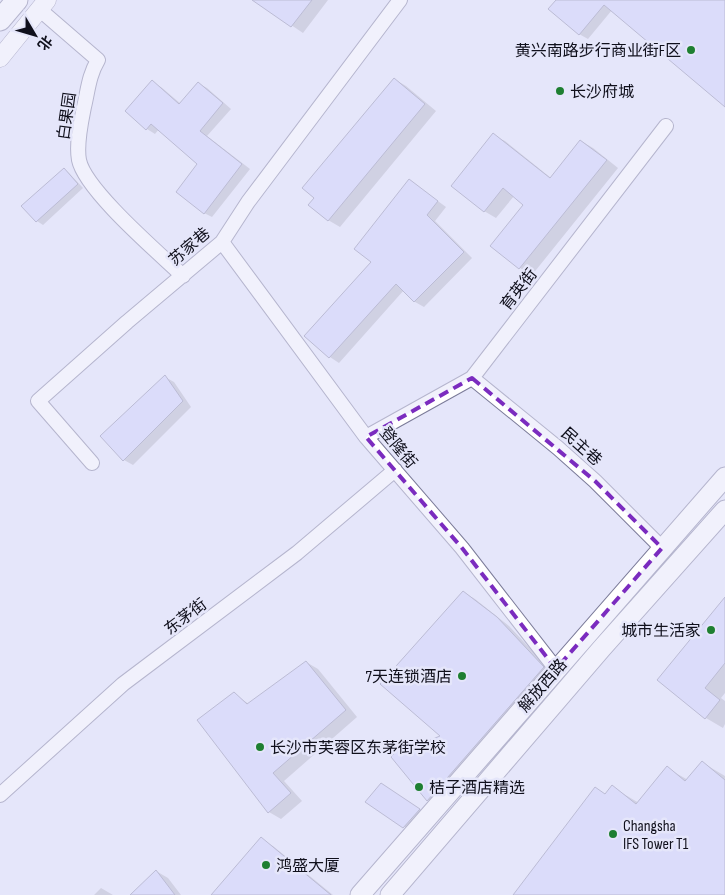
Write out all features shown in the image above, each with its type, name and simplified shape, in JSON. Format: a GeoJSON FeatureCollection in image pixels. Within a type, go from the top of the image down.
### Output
{"type":"FeatureCollection","features":[{"type":"Feature","properties":{"kind":"main road"},"geometry":{"type":"LineString","coordinates":[[0,20],[17,0]]}},
{"type":"Feature","properties":{"kind":"main road","name":"解放西路"},"geometry":{"type":"LineString","coordinates":[[360,895],[725,477]]}},
{"type":"Feature","properties":{"kind":"main road","name":"解放西路"},"geometry":{"type":"LineString","coordinates":[[390,895],[602,648],[725,510]]}},
{"type":"Feature","properties":{"kind":"street","name":"苏家巷"},"geometry":{"type":"LineString","coordinates":[[92,463],[38,401],[127,322],[222,242],[248,202],[400,0]]}},
{"type":"Feature","properties":{"kind":"street"},"geometry":{"type":"LineString","coordinates":[[0,58],[43,5]]}},
{"type":"Feature","properties":{"kind":"street","name":"白果园"},"geometry":{"type":"LineString","coordinates":[[43,5],[98,60],[91,72],[80,129],[79,160],[91,183],[128,224],[183,276]]}},
{"type":"Feature","properties":{"kind":"street","name":"育英街"},"geometry":{"type":"LineString","coordinates":[[366,437],[472,378],[666,126]]}},
{"type":"Feature","properties":{"kind":"street","name":"登隆街"},"geometry":{"type":"LineString","coordinates":[[222,242],[366,437],[462,548],[556,669]]}},
{"type":"Feature","properties":{"kind":"street","name":"民主巷"},"geometry":{"type":"LineString","coordinates":[[472,378],[558,448],[595,481],[662,548]]}},
{"type":"Feature","properties":{"kind":"street","name":"东茅街"},"geometry":{"type":"LineString","coordinates":[[0,795],[123,684],[297,553],[395,470]]}},
{"type":"Feature","properties":{"kind":"highlighted area"},"geometry":{"type":"Polygon","coordinates":[[[472,378],[595,481],[662,548],[556,669],[462,548],[366,437],[472,378]]]}},
{"type":"Feature","properties":{"kind":"building"},"geometry":{"type":"Polygon","coordinates":[[[252,0],[312,0],[291,27],[252,0]]]}},
{"type":"Feature","properties":{"kind":"building","name":"黄兴南路步行商业街F区"},"geometry":{"type":"Polygon","coordinates":[[[556,0],[725,0],[725,107],[604,5],[579,35],[548,9],[556,0]]]}},
{"type":"Feature","properties":{"kind":"building"},"geometry":{"type":"Polygon","coordinates":[[[394,78],[425,104],[328,221],[308,205],[314,198],[302,188],[394,78]]]}},
{"type":"Feature","properties":{"kind":"building"},"geometry":{"type":"Polygon","coordinates":[[[152,80],[179,104],[198,82],[223,103],[200,131],[242,164],[204,214],[176,192],[197,164],[151,124],[146,130],[125,111],[152,80]]]}},
{"type":"Feature","properties":{"kind":"building"},"geometry":{"type":"Polygon","coordinates":[[[493,133],[550,178],[580,140],[607,160],[519,269],[490,246],[523,205],[503,188],[484,212],[451,186],[493,133]]]}},
{"type":"Feature","properties":{"kind":"building"},"geometry":{"type":"Polygon","coordinates":[[[64,168],[78,184],[36,222],[21,206],[64,168]]]}},
{"type":"Feature","properties":{"kind":"building"},"geometry":{"type":"Polygon","coordinates":[[[409,179],[438,201],[427,215],[464,252],[414,302],[396,284],[329,358],[304,336],[371,262],[354,249],[409,179]]]}},
{"type":"Feature","properties":{"kind":"building"},"geometry":{"type":"Polygon","coordinates":[[[165,375],[183,401],[123,461],[100,436],[165,375]]]}},
{"type":"Feature","properties":{"kind":"building","name":"7天连锁酒店"},"geometry":{"type":"Polygon","coordinates":[[[463,591],[497,617],[544,667],[427,801],[391,757],[406,740],[410,748],[440,736],[380,684],[463,591]]]}},
{"type":"Feature","properties":{"kind":"building","name":"城市生活家"},"geometry":{"type":"Polygon","coordinates":[[[725,597],[725,663],[705,688],[720,700],[705,719],[657,680],[725,597]]]}},
{"type":"Feature","properties":{"kind":"building","name":"长沙市芙蓉区东茅街学校"},"geometry":{"type":"Polygon","coordinates":[[[306,661],[346,710],[273,773],[291,793],[268,813],[197,720],[234,692],[247,704],[306,661]]]}},
{"type":"Feature","properties":{"kind":"building"},"geometry":{"type":"Polygon","coordinates":[[[702,761],[725,780],[725,895],[513,895],[595,787],[605,794],[612,785],[636,804],[667,766],[685,781],[702,761]]]}},
{"type":"Feature","properties":{"kind":"building"},"geometry":{"type":"Polygon","coordinates":[[[381,783],[420,809],[403,828],[365,802],[381,783]]]}},
{"type":"Feature","properties":{"kind":"building","name":"鸿盛大厦"},"geometry":{"type":"Polygon","coordinates":[[[261,837],[331,895],[211,895],[261,837]]]}},
{"type":"Feature","properties":{"kind":"building"},"geometry":{"type":"Polygon","coordinates":[[[156,870],[175,895],[130,895],[156,870]]]}},
{"type":"Feature","properties":{"kind":"place","name":"黄兴南路步行商业街F区"},"geometry":{"type":"Point","coordinates":[691,50]}},
{"type":"Feature","properties":{"kind":"place","name":"长沙府城"},"geometry":{"type":"Point","coordinates":[560,91]}},
{"type":"Feature","properties":{"kind":"place","name":"城市生活家"},"geometry":{"type":"Point","coordinates":[711,630]}},
{"type":"Feature","properties":{"kind":"place","name":"7天连锁酒店"},"geometry":{"type":"Point","coordinates":[462,676]}},
{"type":"Feature","properties":{"kind":"place","name":"长沙市芙蓉区东茅街学校"},"geometry":{"type":"Point","coordinates":[260,747]}},
{"type":"Feature","properties":{"kind":"place","name":"桔子酒店精选"},"geometry":{"type":"Point","coordinates":[419,787]}},
{"type":"Feature","properties":{"kind":"place","name":"Changsha IFS Tower T1"},"geometry":{"type":"Point","coordinates":[613,834]}},
{"type":"Feature","properties":{"kind":"place","name":"鸿盛大厦"},"geometry":{"type":"Point","coordinates":[266,865]}}]}
